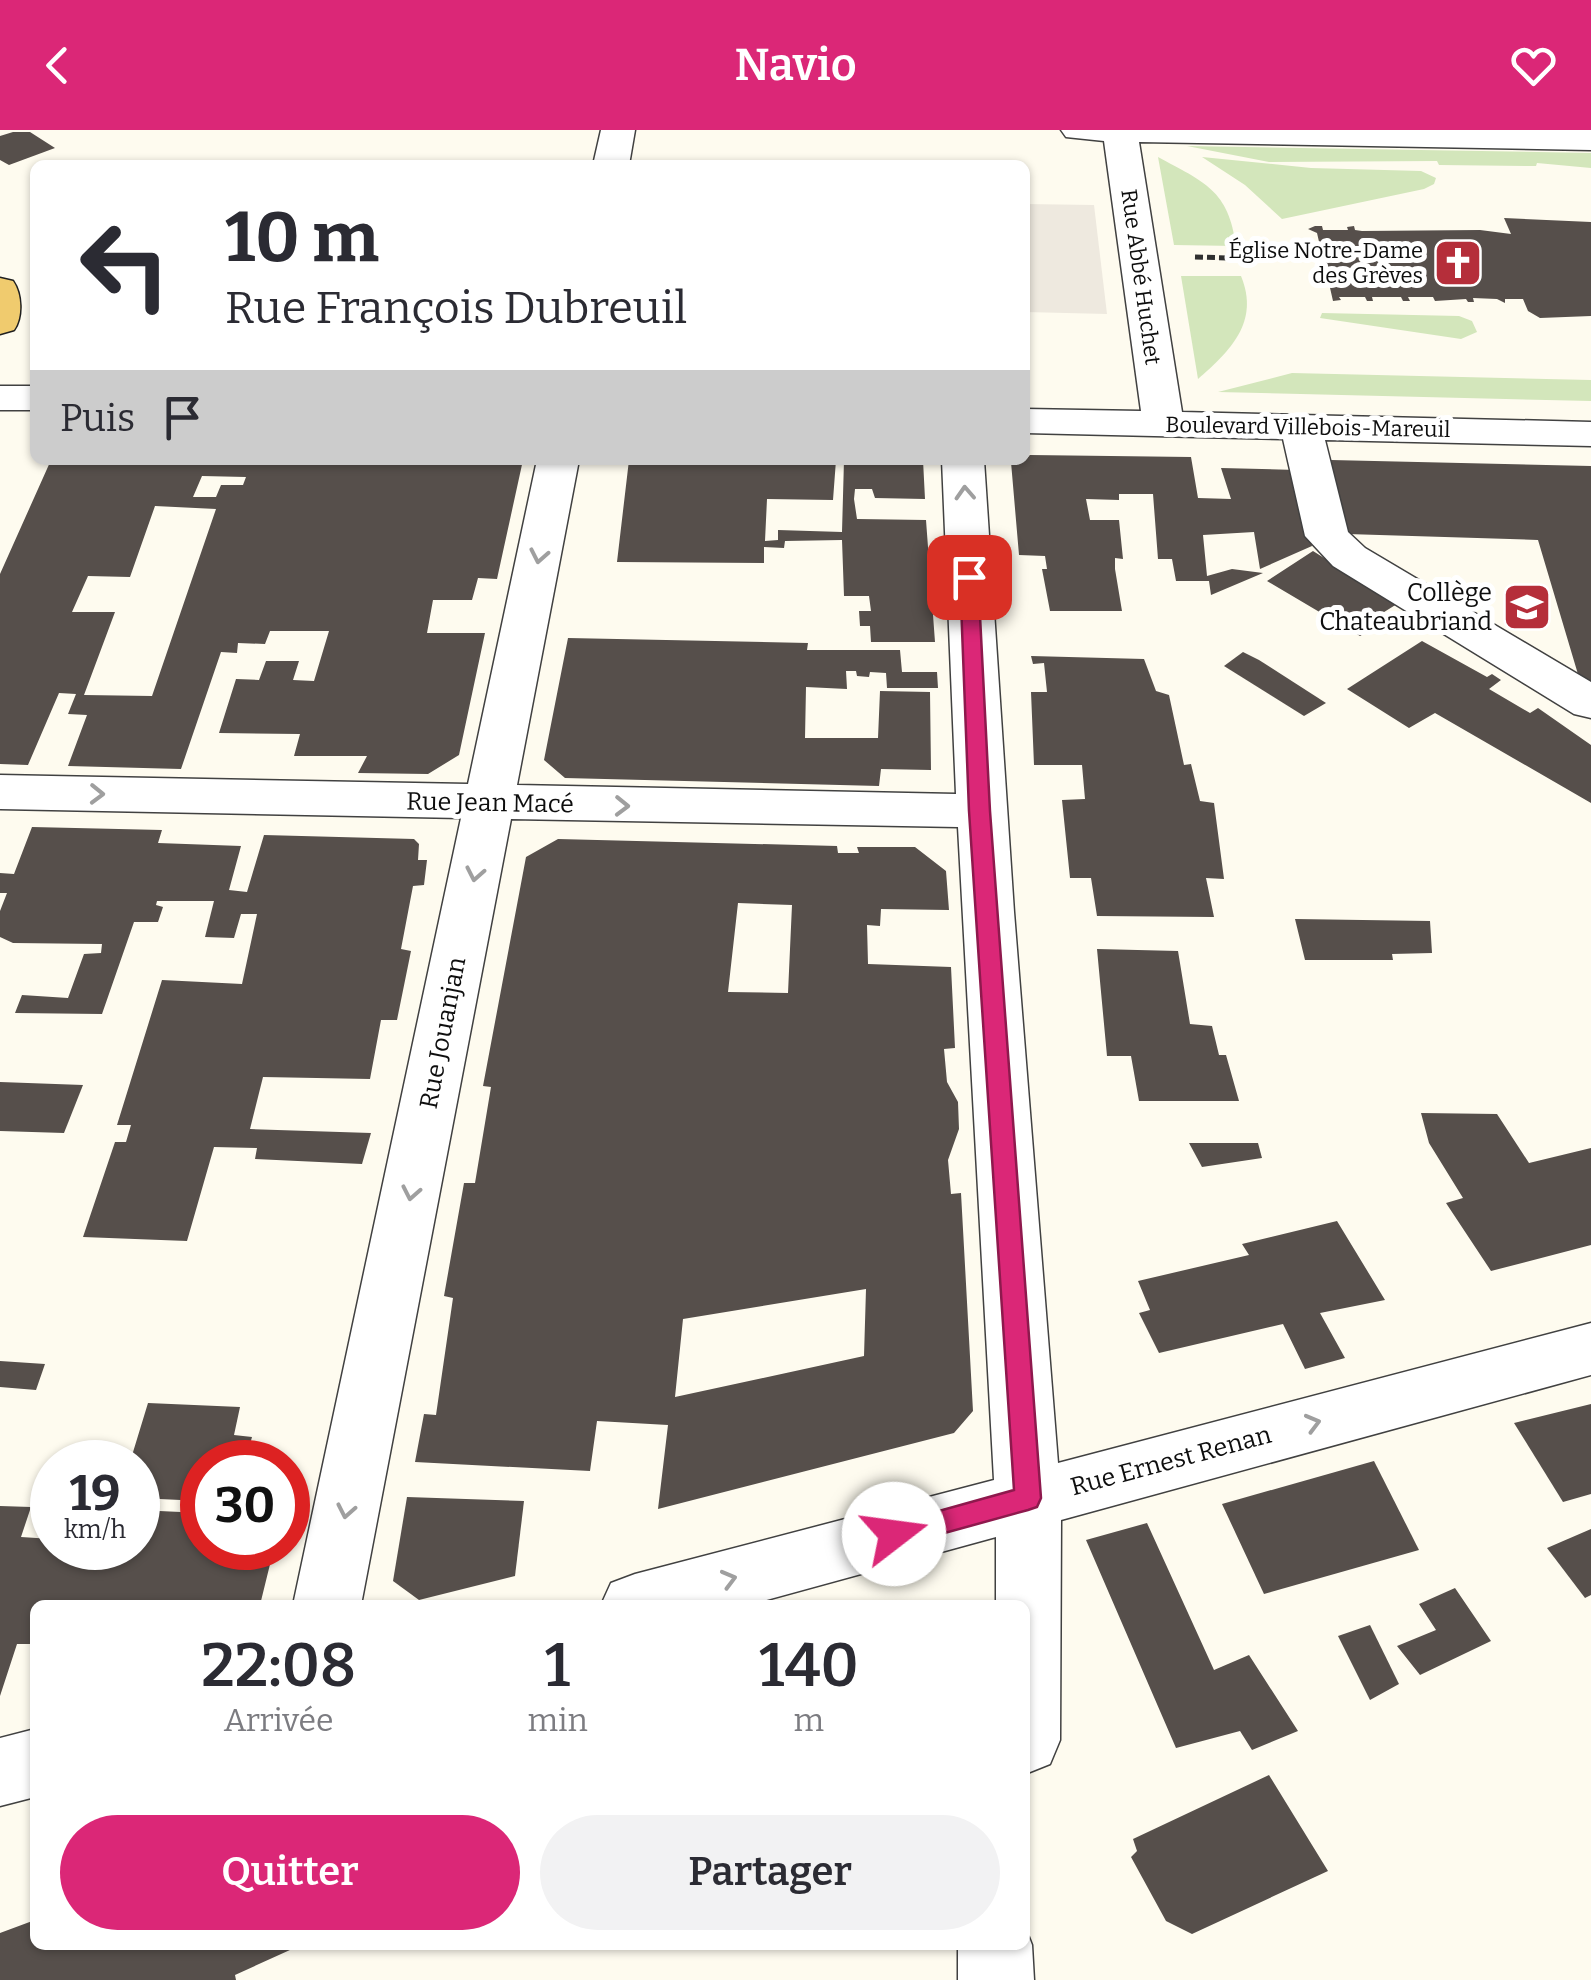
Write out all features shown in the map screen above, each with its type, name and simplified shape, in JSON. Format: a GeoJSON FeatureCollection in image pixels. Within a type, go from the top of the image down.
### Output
{"type":"FeatureCollection","features":[{"type":"Feature","properties":{"kind":"main road"},"geometry":{"type":"LineString","coordinates":[[0,289],[0,322]]}},
{"type":"Feature","properties":{"kind":"street"},"geometry":{"type":"LineString","coordinates":[[612,160],[618,130]]}},
{"type":"Feature","properties":{"kind":"street"},"geometry":{"type":"LineString","coordinates":[[1078,130],[1484,134],[1591,140]]}},
{"type":"Feature","properties":{"kind":"street","name":"Rue Abbé Huchet"},"geometry":{"type":"LineString","coordinates":[[1120,130],[1163,424]]}},
{"type":"Feature","properties":{"kind":"street"},"geometry":{"type":"LineString","coordinates":[[0,398],[30,398]]}},
{"type":"Feature","properties":{"kind":"street","name":"Boulevard Villebois-Mareuil"},"geometry":{"type":"LineString","coordinates":[[1030,421],[1591,434]]}},
{"type":"Feature","properties":{"kind":"street"},"geometry":{"type":"LineString","coordinates":[[1301,427],[1327,536],[1338,547],[1591,704]]}},
{"type":"Feature","properties":{"kind":"street","name":"Rue Jouanjan"},"geometry":{"type":"LineString","coordinates":[[328,1600],[557,465]]}},
{"type":"Feature","properties":{"kind":"street"},"geometry":{"type":"LineString","coordinates":[[963,465],[980,811],[1028,1498],[1030,1679]]}},
{"type":"Feature","properties":{"kind":"street","name":"Rue Jean Macé"},"geometry":{"type":"LineString","coordinates":[[0,792],[980,811]]}},
{"type":"Feature","properties":{"kind":"street","name":"Rue Ernest Renan"},"geometry":{"type":"LineString","coordinates":[[653,1600],[1591,1348]]}},
{"type":"Feature","properties":{"kind":"street"},"geometry":{"type":"LineString","coordinates":[[0,1772],[30,1764]]}},
{"type":"Feature","properties":{"kind":"street"},"geometry":{"type":"LineString","coordinates":[[995,1950],[996,1980]]}},
{"type":"Feature","properties":{"kind":"path"},"geometry":{"type":"LineString","coordinates":[[1138,255],[1264,259]]}},
{"type":"Feature","properties":{"kind":"green space"},"geometry":{"type":"Polygon","coordinates":[[[1187,146],[1591,153],[1591,168],[1537,163],[1439,165],[1437,161],[1269,162],[1187,146]]]}},
{"type":"Feature","properties":{"kind":"green space"},"geometry":{"type":"Polygon","coordinates":[[[1158,157],[1212,190],[1227,212],[1236,246],[1174,245],[1158,157]]]}},
{"type":"Feature","properties":{"kind":"green space"},"geometry":{"type":"Polygon","coordinates":[[[1202,157],[1311,168],[1421,171],[1436,178],[1434,184],[1424,189],[1282,219],[1245,185],[1202,157]]]}},
{"type":"Feature","properties":{"kind":"green space"},"geometry":{"type":"Polygon","coordinates":[[[1181,276],[1241,276],[1246,292],[1247,308],[1239,334],[1198,379],[1181,276]]]}},
{"type":"Feature","properties":{"kind":"green space"},"geometry":{"type":"Polygon","coordinates":[[[1322,313],[1459,316],[1472,321],[1477,332],[1461,339],[1320,318],[1322,313]]]}},
{"type":"Feature","properties":{"kind":"green space"},"geometry":{"type":"Polygon","coordinates":[[[1292,373],[1591,380],[1591,401],[1218,392],[1292,373]]]}},
{"type":"Feature","properties":{"kind":"shaded area"},"geometry":{"type":"Polygon","coordinates":[[[1030,204],[1094,205],[1107,314],[1030,312],[1030,204]]]}},
{"type":"Feature","properties":{"kind":"building"},"geometry":{"type":"Polygon","coordinates":[[[30,132],[55,148],[9,165],[0,160],[0,136],[30,132]]]}},
{"type":"Feature","properties":{"kind":"building","name":"Église Notre-Dame des Grèves"},"geometry":{"type":"Polygon","coordinates":[[[1504,218],[1591,222],[1591,316],[1540,318],[1528,311],[1523,299],[1505,299],[1505,303],[1473,298],[1474,302],[1435,301],[1433,297],[1408,297],[1410,301],[1403,301],[1401,297],[1372,297],[1373,301],[1367,301],[1365,297],[1339,297],[1341,300],[1333,301],[1328,279],[1317,279],[1327,276],[1321,250],[1313,250],[1313,246],[1320,246],[1317,233],[1308,229],[1315,226],[1322,226],[1323,230],[1348,230],[1347,227],[1354,226],[1362,231],[1480,230],[1511,234],[1504,218]]]}},
{"type":"Feature","properties":{"kind":"building"},"geometry":{"type":"Polygon","coordinates":[[[1030,455],[1191,457],[1198,498],[1231,499],[1221,468],[1297,470],[1312,546],[1260,569],[1254,532],[1203,535],[1207,576],[1232,569],[1263,573],[1211,595],[1209,581],[1176,581],[1172,559],[1158,559],[1153,494],[1119,494],[1119,500],[1086,499],[1090,520],[1119,520],[1123,559],[1115,558],[1115,569],[1122,611],[1050,611],[1042,569],[1047,569],[1045,556],[1019,555],[1011,465],[1030,465],[1030,455]]]}},
{"type":"Feature","properties":{"kind":"building","name":"Collège Chateaubriand"},"geometry":{"type":"Polygon","coordinates":[[[1331,460],[1591,466],[1591,681],[1580,681],[1538,540],[1347,534],[1331,460]]]}},
{"type":"Feature","properties":{"kind":"building"},"geometry":{"type":"Polygon","coordinates":[[[49,465],[522,465],[497,579],[478,578],[472,600],[433,600],[427,633],[485,633],[459,755],[428,774],[358,773],[367,756],[294,756],[300,734],[219,733],[236,679],[259,680],[266,661],[299,661],[293,680],[314,681],[329,631],[270,631],[265,644],[238,643],[237,653],[221,652],[181,769],[68,766],[87,715],[68,714],[76,694],[59,693],[28,765],[0,764],[0,574],[49,465]],[[202,476],[193,497],[216,497],[221,485],[243,485],[246,477],[202,476]],[[155,506],[130,577],[88,576],[72,612],[115,612],[84,695],[152,696],[216,509],[155,506]]]}},
{"type":"Feature","properties":{"kind":"building"},"geometry":{"type":"Polygon","coordinates":[[[628,465],[836,465],[833,500],[767,499],[765,541],[778,540],[778,530],[842,532],[844,465],[923,465],[925,499],[875,498],[872,489],[855,489],[854,499],[857,519],[926,520],[935,642],[871,642],[870,626],[860,626],[859,611],[871,611],[869,596],[844,596],[842,540],[785,541],[784,548],[764,547],[764,563],[617,562],[628,465]]]}},
{"type":"Feature","properties":{"kind":"building"},"geometry":{"type":"Polygon","coordinates":[[[1313,551],[1397,604],[1368,622],[1375,627],[1360,636],[1267,581],[1313,551]]]}},
{"type":"Feature","properties":{"kind":"building"},"geometry":{"type":"Polygon","coordinates":[[[568,638],[808,643],[807,650],[900,650],[902,672],[937,672],[938,688],[887,688],[886,673],[870,672],[869,677],[846,671],[847,689],[806,687],[805,738],[878,738],[880,691],[930,692],[931,770],[881,769],[879,786],[565,778],[544,760],[568,638]]]}},
{"type":"Feature","properties":{"kind":"building"},"geometry":{"type":"Polygon","coordinates":[[[1422,641],[1487,677],[1492,674],[1501,680],[1489,689],[1530,713],[1538,708],[1591,745],[1591,803],[1435,713],[1409,728],[1347,689],[1422,641]]]}},
{"type":"Feature","properties":{"kind":"building"},"geometry":{"type":"Polygon","coordinates":[[[1243,652],[1326,703],[1304,716],[1224,666],[1243,652]]]}},
{"type":"Feature","properties":{"kind":"building"},"geometry":{"type":"Polygon","coordinates":[[[1031,656],[1144,659],[1156,691],[1169,695],[1184,765],[1191,764],[1200,801],[1214,803],[1224,879],[1206,878],[1214,917],[1097,916],[1091,878],[1070,878],[1062,800],[1085,799],[1082,765],[1034,765],[1031,692],[1047,692],[1044,663],[1033,664],[1031,656]]]}},
{"type":"Feature","properties":{"kind":"building"},"geometry":{"type":"Polygon","coordinates":[[[32,827],[162,830],[158,843],[241,846],[229,890],[247,892],[264,835],[414,839],[419,844],[418,860],[427,860],[424,885],[413,886],[401,949],[411,951],[397,1020],[381,1020],[370,1079],[263,1077],[250,1129],[371,1133],[362,1164],[255,1159],[257,1148],[214,1147],[187,1241],[83,1237],[115,1142],[126,1142],[131,1125],[117,1125],[162,980],[242,984],[257,914],[241,914],[234,938],[205,937],[214,901],[157,901],[156,905],[163,907],[158,922],[134,922],[102,1014],[15,1013],[22,995],[68,998],[84,954],[101,953],[102,944],[13,943],[0,937],[0,911],[7,893],[0,893],[0,873],[14,874],[32,827]]]}},
{"type":"Feature","properties":{"kind":"building"},"geometry":{"type":"Polygon","coordinates":[[[558,839],[837,846],[838,853],[859,853],[857,847],[915,847],[946,871],[949,910],[881,909],[880,926],[867,925],[868,964],[951,967],[955,1048],[944,1049],[947,1082],[958,1102],[959,1129],[948,1160],[951,1194],[961,1193],[973,1411],[954,1433],[658,1509],[668,1425],[597,1421],[590,1471],[415,1462],[424,1414],[436,1415],[453,1298],[444,1296],[464,1183],[475,1183],[491,1087],[483,1086],[526,857],[558,839]],[[738,903],[728,992],[788,993],[792,905],[738,903]],[[866,1289],[683,1319],[675,1397],[864,1356],[866,1289]]]}},
{"type":"Feature","properties":{"kind":"building"},"geometry":{"type":"Polygon","coordinates":[[[1295,919],[1430,921],[1432,953],[1392,954],[1393,960],[1305,960],[1295,919]]]}},
{"type":"Feature","properties":{"kind":"building"},"geometry":{"type":"Polygon","coordinates":[[[1097,949],[1178,951],[1190,1024],[1212,1026],[1219,1055],[1226,1055],[1239,1101],[1139,1101],[1131,1056],[1107,1056],[1097,949]]]}},
{"type":"Feature","properties":{"kind":"building"},"geometry":{"type":"Polygon","coordinates":[[[0,1082],[83,1085],[64,1133],[0,1131],[0,1082]]]}},
{"type":"Feature","properties":{"kind":"building"},"geometry":{"type":"Polygon","coordinates":[[[1421,1113],[1497,1114],[1529,1163],[1591,1148],[1591,1245],[1491,1271],[1446,1203],[1463,1198],[1429,1143],[1421,1113]]]}},
{"type":"Feature","properties":{"kind":"building"},"geometry":{"type":"Polygon","coordinates":[[[1189,1143],[1258,1143],[1262,1158],[1202,1167],[1189,1143]]]}},
{"type":"Feature","properties":{"kind":"building"},"geometry":{"type":"Polygon","coordinates":[[[1337,1221],[1385,1300],[1320,1313],[1345,1358],[1305,1369],[1283,1324],[1159,1353],[1139,1313],[1150,1310],[1138,1281],[1249,1255],[1242,1244],[1337,1221]]]}},
{"type":"Feature","properties":{"kind":"building"},"geometry":{"type":"Polygon","coordinates":[[[0,1361],[45,1364],[36,1390],[0,1387],[0,1361]]]}},
{"type":"Feature","properties":{"kind":"building"},"geometry":{"type":"Polygon","coordinates":[[[148,1403],[240,1407],[234,1435],[252,1437],[180,1440],[180,1500],[160,1499],[160,1440],[137,1440],[148,1403]]]}},
{"type":"Feature","properties":{"kind":"building"},"geometry":{"type":"Polygon","coordinates":[[[1591,1404],[1591,1494],[1563,1502],[1514,1423],[1591,1404]]]}},
{"type":"Feature","properties":{"kind":"building"},"geometry":{"type":"Polygon","coordinates":[[[1374,1461],[1419,1550],[1264,1594],[1222,1504],[1374,1461]]]}},
{"type":"Feature","properties":{"kind":"building"},"geometry":{"type":"Polygon","coordinates":[[[407,1497],[524,1501],[515,1576],[419,1600],[393,1581],[407,1497]]]}},
{"type":"Feature","properties":{"kind":"building"},"geometry":{"type":"Polygon","coordinates":[[[0,1506],[30,1507],[21,1537],[30,1538],[30,1570],[160,1570],[160,1511],[180,1512],[180,1570],[269,1570],[261,1600],[30,1600],[30,1644],[17,1644],[0,1696],[0,1506]]]}},
{"type":"Feature","properties":{"kind":"building"},"geometry":{"type":"Polygon","coordinates":[[[1147,1523],[1214,1670],[1249,1655],[1298,1731],[1252,1750],[1240,1731],[1176,1748],[1086,1540],[1147,1523]]]}},
{"type":"Feature","properties":{"kind":"building"},"geometry":{"type":"Polygon","coordinates":[[[1591,1529],[1591,1595],[1585,1598],[1547,1548],[1591,1529]]]}},
{"type":"Feature","properties":{"kind":"building"},"geometry":{"type":"Polygon","coordinates":[[[1455,1588],[1491,1641],[1420,1675],[1397,1646],[1436,1630],[1419,1604],[1455,1588]]]}},
{"type":"Feature","properties":{"kind":"building"},"geometry":{"type":"Polygon","coordinates":[[[1370,1625],[1399,1684],[1370,1700],[1338,1636],[1370,1625]]]}},
{"type":"Feature","properties":{"kind":"building"},"geometry":{"type":"Polygon","coordinates":[[[1269,1775],[1328,1871],[1192,1934],[1166,1921],[1131,1857],[1137,1851],[1133,1839],[1269,1775]]]}},
{"type":"Feature","properties":{"kind":"building"},"geometry":{"type":"Polygon","coordinates":[[[30,1922],[30,1950],[290,1950],[235,1975],[236,1980],[0,1980],[0,1933],[30,1922]]]}},
{"type":"Feature","properties":{"kind":"place","name":"Église Notre-Dame des Grèves"},"geometry":{"type":"Point","coordinates":[1458,263]}},
{"type":"Feature","properties":{"kind":"place","name":"Collège Chateaubriand"},"geometry":{"type":"Point","coordinates":[1527,607]}},
{"type":"Feature","properties":{"kind":"route"},"geometry":{"type":"LineString","coordinates":[[894,1534],[1028,1498],[980,811],[969,577]]}}]}
